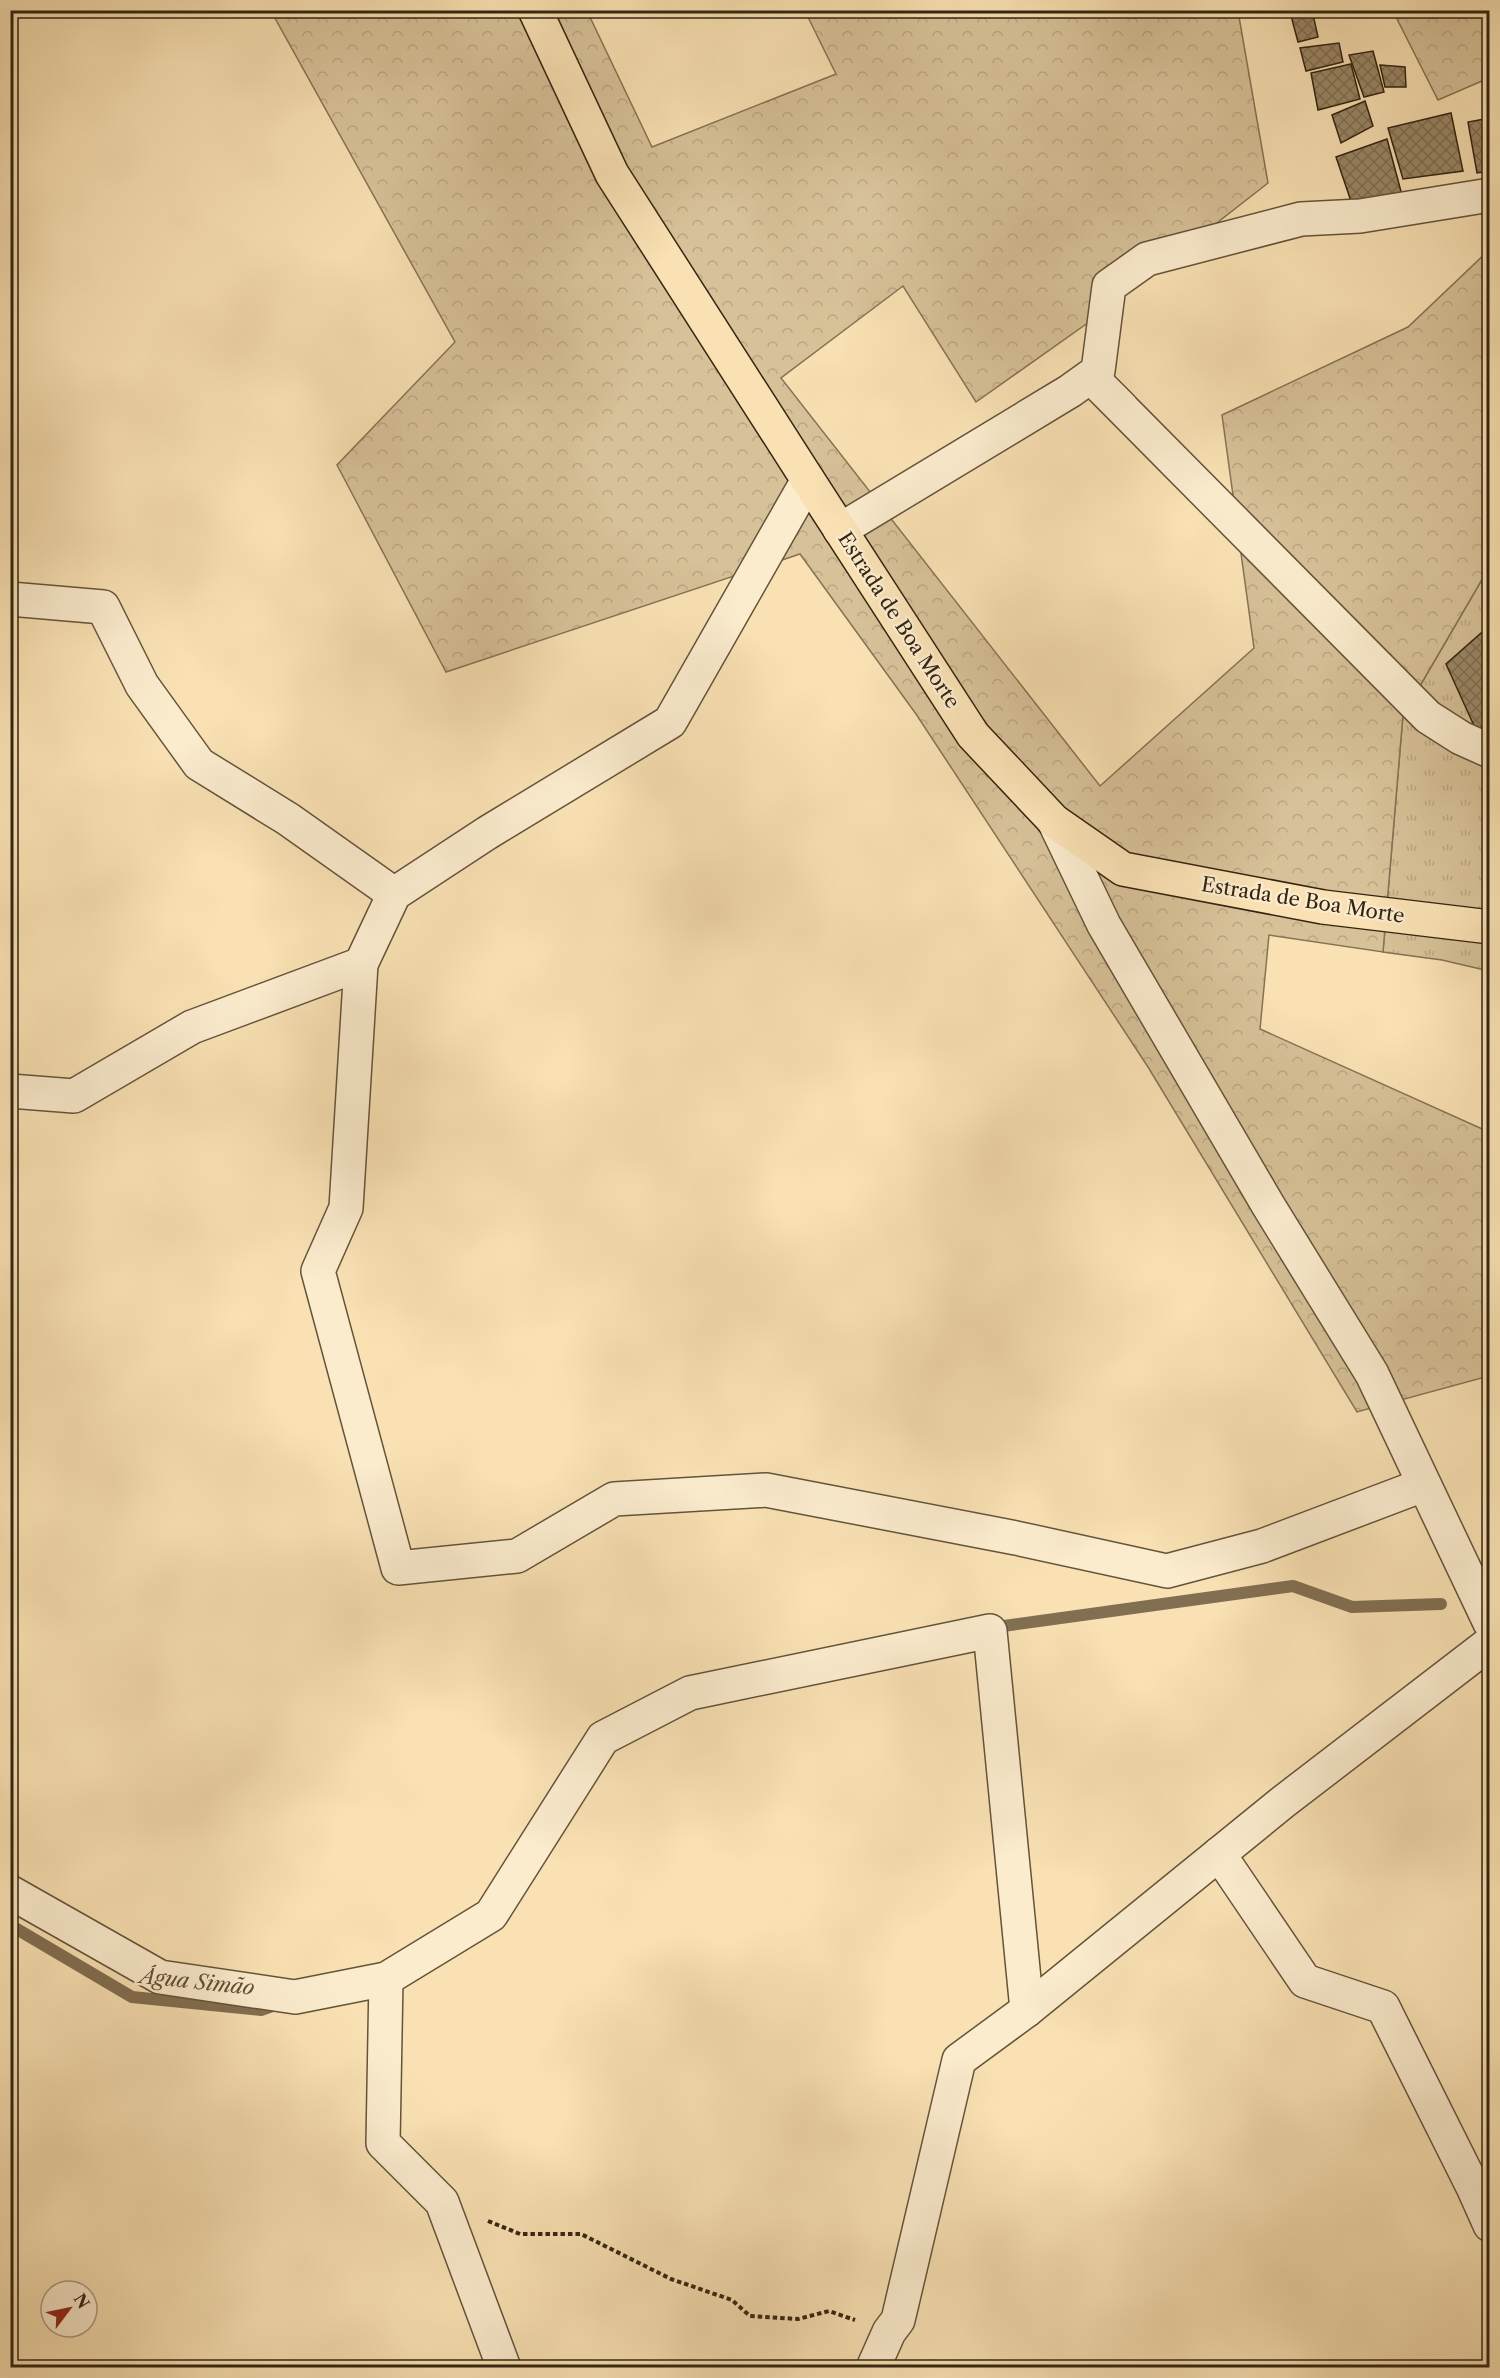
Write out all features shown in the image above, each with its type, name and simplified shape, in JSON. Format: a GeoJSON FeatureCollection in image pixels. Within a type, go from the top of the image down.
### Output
{"type":"FeatureCollection","features":[{"type":"Feature","properties":{"kind":"main road","name":"Estrada de Boa Morte"},"geometry":{"type":"LineString","coordinates":[[535,10],[612,174],[973,735],[1054,821],[1123,869],[1323,907],[1490,927]]}},
{"type":"Feature","properties":{"kind":"street"},"geometry":{"type":"LineString","coordinates":[[840,530],[1098,371],[1109,286],[1146,259],[1301,219],[1360,216],[1490,195]]}},
{"type":"Feature","properties":{"kind":"street"},"geometry":{"type":"LineString","coordinates":[[1091,377],[1122,408]]}},
{"type":"Feature","properties":{"kind":"street"},"geometry":{"type":"LineString","coordinates":[[1091,377],[1428,717],[1461,738],[1490,751]]}},
{"type":"Feature","properties":{"kind":"street"},"geometry":{"type":"LineString","coordinates":[[808,480],[670,722],[487,833],[394,894],[361,964],[345,1208],[318,1271],[398,1568],[517,1557],[614,1499],[766,1490],[1016,1538],[1167,1572],[1262,1546],[1423,1485]]}},
{"type":"Feature","properties":{"kind":"street"},"geometry":{"type":"LineString","coordinates":[[10,599],[103,607],[142,685],[199,764],[288,819],[394,894]]}},
{"type":"Feature","properties":{"kind":"street"},"geometry":{"type":"LineString","coordinates":[[1054,821],[1104,925],[1268,1205],[1372,1374],[1490,1623]]}},
{"type":"Feature","properties":{"kind":"street"},"geometry":{"type":"LineString","coordinates":[[10,1091],[74,1096],[192,1027],[361,964]]}},
{"type":"Feature","properties":{"kind":"street"},"geometry":{"type":"LineString","coordinates":[[11,1893],[160,1977],[295,1997],[386,1979],[491,1915],[603,1738],[690,1693],[990,1631],[1027,2010]]}},
{"type":"Feature","properties":{"kind":"street"},"geometry":{"type":"LineString","coordinates":[[873,2367],[898,2320],[959,2060],[1027,2010],[1283,1802],[1490,1643]]}},
{"type":"Feature","properties":{"kind":"street"},"geometry":{"type":"LineString","coordinates":[[1219,1854],[1305,1981],[1383,2007],[1490,2225]]}},
{"type":"Feature","properties":{"kind":"street"},"geometry":{"type":"LineString","coordinates":[[386,1979],[383,2143],[442,2202],[504,2367]]}},
{"type":"Feature","properties":{"kind":"path"},"geometry":{"type":"LineString","coordinates":[[442,2202],[520,2234],[581,2234],[671,2279],[732,2300],[750,2316],[798,2319],[829,2311],[890,2332]]}},
{"type":"Feature","properties":{"kind":"green space"},"geometry":{"type":"Polygon","coordinates":[[[271,11],[587,11],[652,147],[836,74],[805,11],[1238,11],[1268,183],[1099,315],[976,402],[903,286],[781,378],[1100,786],[1254,648],[1222,415],[1408,327],[1489,250],[1489,573],[1484,576],[1403,715],[1383,952],[1269,935],[1260,1029],[1489,1132],[1489,1376],[1357,1412],[1148,1067],[916,714],[800,554],[446,672],[337,465],[455,342],[271,11]]]}},
{"type":"Feature","properties":{"kind":"green space"},"geometry":{"type":"Polygon","coordinates":[[[1393,11],[1489,11],[1489,78],[1438,100],[1393,11]]]}},
{"type":"Feature","properties":{"kind":"green space"},"geometry":{"type":"Polygon","coordinates":[[[1484,576],[1490,581],[1489,971],[1442,960],[1383,952],[1403,715],[1484,576]]]}},
{"type":"Feature","properties":{"kind":"building"},"geometry":{"type":"Polygon","coordinates":[[[1312,10],[1318,37],[1298,42],[1290,12],[1312,10]]]}},
{"type":"Feature","properties":{"kind":"building"},"geometry":{"type":"Polygon","coordinates":[[[1339,43],[1343,62],[1306,71],[1300,48],[1339,43]]]}},
{"type":"Feature","properties":{"kind":"building"},"geometry":{"type":"Polygon","coordinates":[[[1373,51],[1384,92],[1364,97],[1349,55],[1373,51]]]}},
{"type":"Feature","properties":{"kind":"building"},"geometry":{"type":"Polygon","coordinates":[[[1351,64],[1360,99],[1318,110],[1311,73],[1351,64]]]}},
{"type":"Feature","properties":{"kind":"building"},"geometry":{"type":"Polygon","coordinates":[[[1380,65],[1405,67],[1406,87],[1385,87],[1380,65]]]}},
{"type":"Feature","properties":{"kind":"building"},"geometry":{"type":"Polygon","coordinates":[[[1365,101],[1373,126],[1341,143],[1332,115],[1365,101]]]}},
{"type":"Feature","properties":{"kind":"building"},"geometry":{"type":"Polygon","coordinates":[[[1451,113],[1463,171],[1403,179],[1388,128],[1451,113]]]}},
{"type":"Feature","properties":{"kind":"building"},"geometry":{"type":"Polygon","coordinates":[[[1490,118],[1490,171],[1477,173],[1468,122],[1490,118]]]}},
{"type":"Feature","properties":{"kind":"building"},"geometry":{"type":"Polygon","coordinates":[[[1387,139],[1403,199],[1354,210],[1336,157],[1387,139]]]}},
{"type":"Feature","properties":{"kind":"building"},"geometry":{"type":"Polygon","coordinates":[[[1488,627],[1490,723],[1476,730],[1446,664],[1488,627]]]}},
{"type":"Feature","properties":{"kind":"waterway"},"geometry":{"type":"LineString","coordinates":[[989,1628],[1293,1586],[1352,1607],[1441,1604]]}},
{"type":"Feature","properties":{"kind":"waterway","name":"Água Simão"},"geometry":{"type":"LineString","coordinates":[[10,1925],[132,1997],[261,2010],[278,2004]]}}]}
